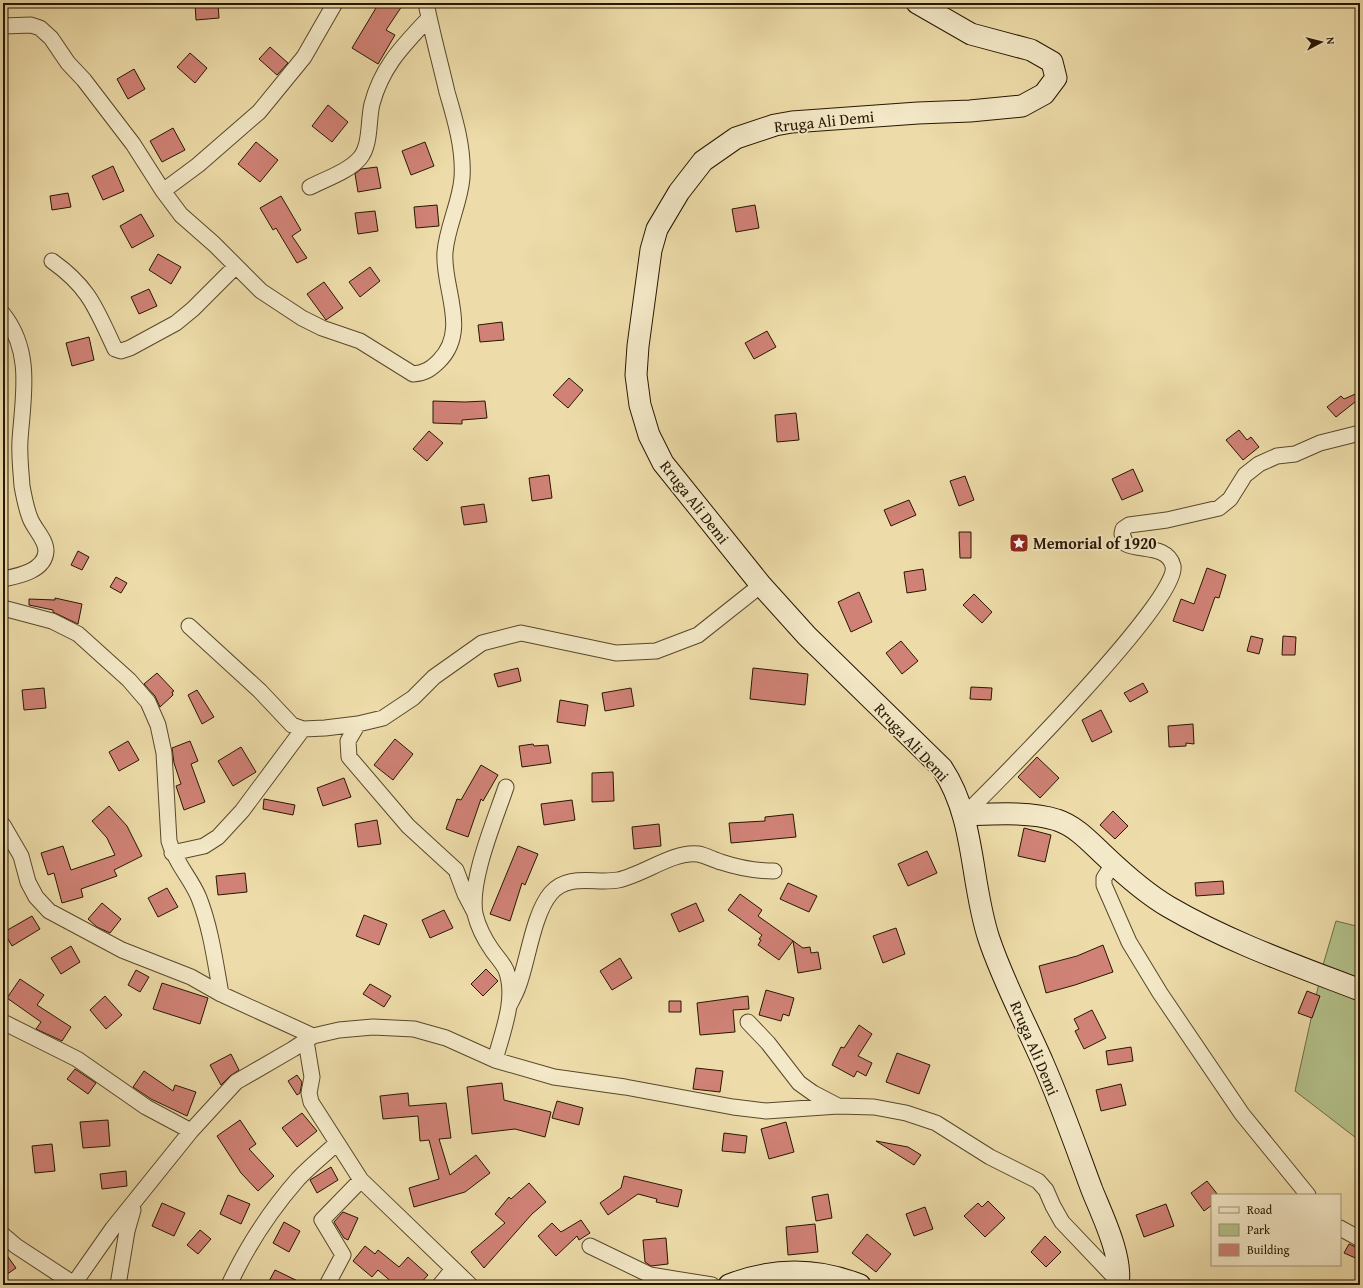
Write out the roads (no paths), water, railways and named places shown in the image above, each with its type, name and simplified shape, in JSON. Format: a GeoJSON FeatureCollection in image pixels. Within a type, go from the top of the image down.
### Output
{"type":"FeatureCollection","features":[{"type":"Feature","properties":{"kind":"main road","name":"Rruga Ali Demi"},"geometry":{"type":"LineString","coordinates":[[916,3],[971,34],[1031,50],[1052,62],[1056,78],[1044,94],[1022,106],[970,111],[918,113],[792,122],[776,125],[736,138],[702,161],[684,186],[657,229],[651,250],[638,346],[636,375],[640,405],[649,435],[662,463],[761,585],[807,636],[942,768],[952,783],[964,816],[988,938],[999,966],[1044,1065],[1108,1232],[1118,1269],[1119,1284]]}},
{"type":"Feature","properties":{"kind":"main road"},"geometry":{"type":"LineString","coordinates":[[964,816],[1016,815],[1057,820],[1083,836],[1140,888],[1169,907],[1249,947],[1360,990]]}},
{"type":"Feature","properties":{"kind":"main road"},"geometry":{"type":"LineString","coordinates":[[729,1285],[746,1278],[790,1272],[812,1272],[836,1277],[860,1285]]}},
{"type":"Feature","properties":{"kind":"street"},"geometry":{"type":"LineString","coordinates":[[163,191],[198,165],[259,112],[304,57],[335,3]]}},
{"type":"Feature","properties":{"kind":"street"},"geometry":{"type":"LineString","coordinates":[[3,26],[31,25],[40,28],[51,38],[68,63],[84,80],[133,144],[163,191],[182,215],[261,291],[302,318],[322,328],[360,340],[414,374],[423,373],[432,368],[443,357],[451,342],[454,324],[453,304],[445,253],[462,180],[462,164],[454,116],[426,3]]}},
{"type":"Feature","properties":{"kind":"street"},"geometry":{"type":"LineString","coordinates":[[310,187],[353,164],[361,157],[366,146],[372,104],[382,78],[392,58],[429,18]]}},
{"type":"Feature","properties":{"kind":"street"},"geometry":{"type":"LineString","coordinates":[[52,262],[80,284],[104,322],[115,349],[121,351],[130,348],[176,323],[193,309],[236,266]]}},
{"type":"Feature","properties":{"kind":"street"},"geometry":{"type":"LineString","coordinates":[[3,314],[14,332],[22,350],[25,376],[20,441],[24,499],[30,519],[40,534],[46,551],[42,562],[31,571],[3,579]]}},
{"type":"Feature","properties":{"kind":"street"},"geometry":{"type":"LineString","coordinates":[[964,816],[1031,748],[1078,696],[1121,647],[1167,588],[1173,576],[1173,566],[1169,558],[1159,551],[1126,544],[1122,534],[1124,529],[1129,525],[1167,520],[1219,508],[1230,499],[1245,475],[1259,464],[1277,456],[1295,454],[1320,443],[1360,433]]}},
{"type":"Feature","properties":{"kind":"street"},"geometry":{"type":"LineString","coordinates":[[189,626],[260,691],[292,725],[303,729],[358,724],[383,718],[413,698],[434,677],[482,643],[520,633],[616,653],[656,651],[698,635],[761,585]]}},
{"type":"Feature","properties":{"kind":"street"},"geometry":{"type":"LineString","coordinates":[[3,608],[52,621],[78,634],[129,680],[148,702],[158,725],[164,753],[169,841],[172,853],[201,903],[211,938],[221,994]]}},
{"type":"Feature","properties":{"kind":"street"},"geometry":{"type":"LineString","coordinates":[[358,724],[348,741],[349,757],[408,826],[456,870],[482,931],[491,948],[506,969],[509,983],[509,1006]]}},
{"type":"Feature","properties":{"kind":"street"},"geometry":{"type":"LineString","coordinates":[[172,853],[204,846],[218,837],[242,811],[303,729]]}},
{"type":"Feature","properties":{"kind":"street"},"geometry":{"type":"LineString","coordinates":[[475,913],[479,872],[488,839],[506,787]]}},
{"type":"Feature","properties":{"kind":"street"},"geometry":{"type":"LineString","coordinates":[[3,825],[21,856],[28,882],[36,897],[50,911],[122,950],[191,977],[309,1039]]}},
{"type":"Feature","properties":{"kind":"street"},"geometry":{"type":"LineString","coordinates":[[495,1060],[509,1006],[518,987],[533,934],[551,893],[561,885],[575,881],[616,880],[635,876],[687,854],[699,854],[754,871],[774,871]]}},
{"type":"Feature","properties":{"kind":"street"},"geometry":{"type":"LineString","coordinates":[[1113,864],[1104,878],[1104,886],[1129,942],[1160,993],[1242,1114],[1307,1194]]}},
{"type":"Feature","properties":{"kind":"street"},"geometry":{"type":"LineString","coordinates":[[3,1022],[77,1059],[146,1108],[191,1131]]}},
{"type":"Feature","properties":{"kind":"street"},"geometry":{"type":"LineString","coordinates":[[748,1022],[768,1043],[799,1082],[813,1094],[838,1106]]}},
{"type":"Feature","properties":{"kind":"street"},"geometry":{"type":"LineString","coordinates":[[3,1235],[16,1246],[73,1284],[113,1228],[135,1203],[191,1131],[236,1082],[309,1039],[339,1030],[373,1027],[414,1029],[446,1038],[495,1060],[554,1077],[625,1087],[733,1107],[766,1111],[838,1106],[874,1107],[906,1113],[936,1123],[990,1157],[1038,1181],[1046,1190],[1062,1222],[1119,1284]]}},
{"type":"Feature","properties":{"kind":"street"},"geometry":{"type":"LineString","coordinates":[[309,1039],[312,1077],[309,1093],[311,1102],[361,1180],[470,1285]]}},
{"type":"Feature","properties":{"kind":"street"},"geometry":{"type":"LineString","coordinates":[[229,1285],[247,1249],[261,1226],[299,1178],[337,1143]]}},
{"type":"Feature","properties":{"kind":"street"},"geometry":{"type":"LineString","coordinates":[[327,1285],[343,1255],[322,1220],[361,1180]]}},
{"type":"Feature","properties":{"kind":"street"},"geometry":{"type":"LineString","coordinates":[[118,1285],[127,1231],[135,1203]]}},
{"type":"Feature","properties":{"kind":"street"},"geometry":{"type":"LineString","coordinates":[[1341,1229],[1360,1239]]}},
{"type":"Feature","properties":{"kind":"street"},"geometry":{"type":"LineString","coordinates":[[590,1246],[650,1275],[712,1285]]}},
{"type":"Feature","properties":{"kind":"street"},"geometry":{"type":"LineString","coordinates":[[440,1285],[453,1269]]}},
{"type":"Feature","properties":{"kind":"place","name":"Memorial of 1920"},"geometry":{"type":"Point","coordinates":[1019,543]}}]}
